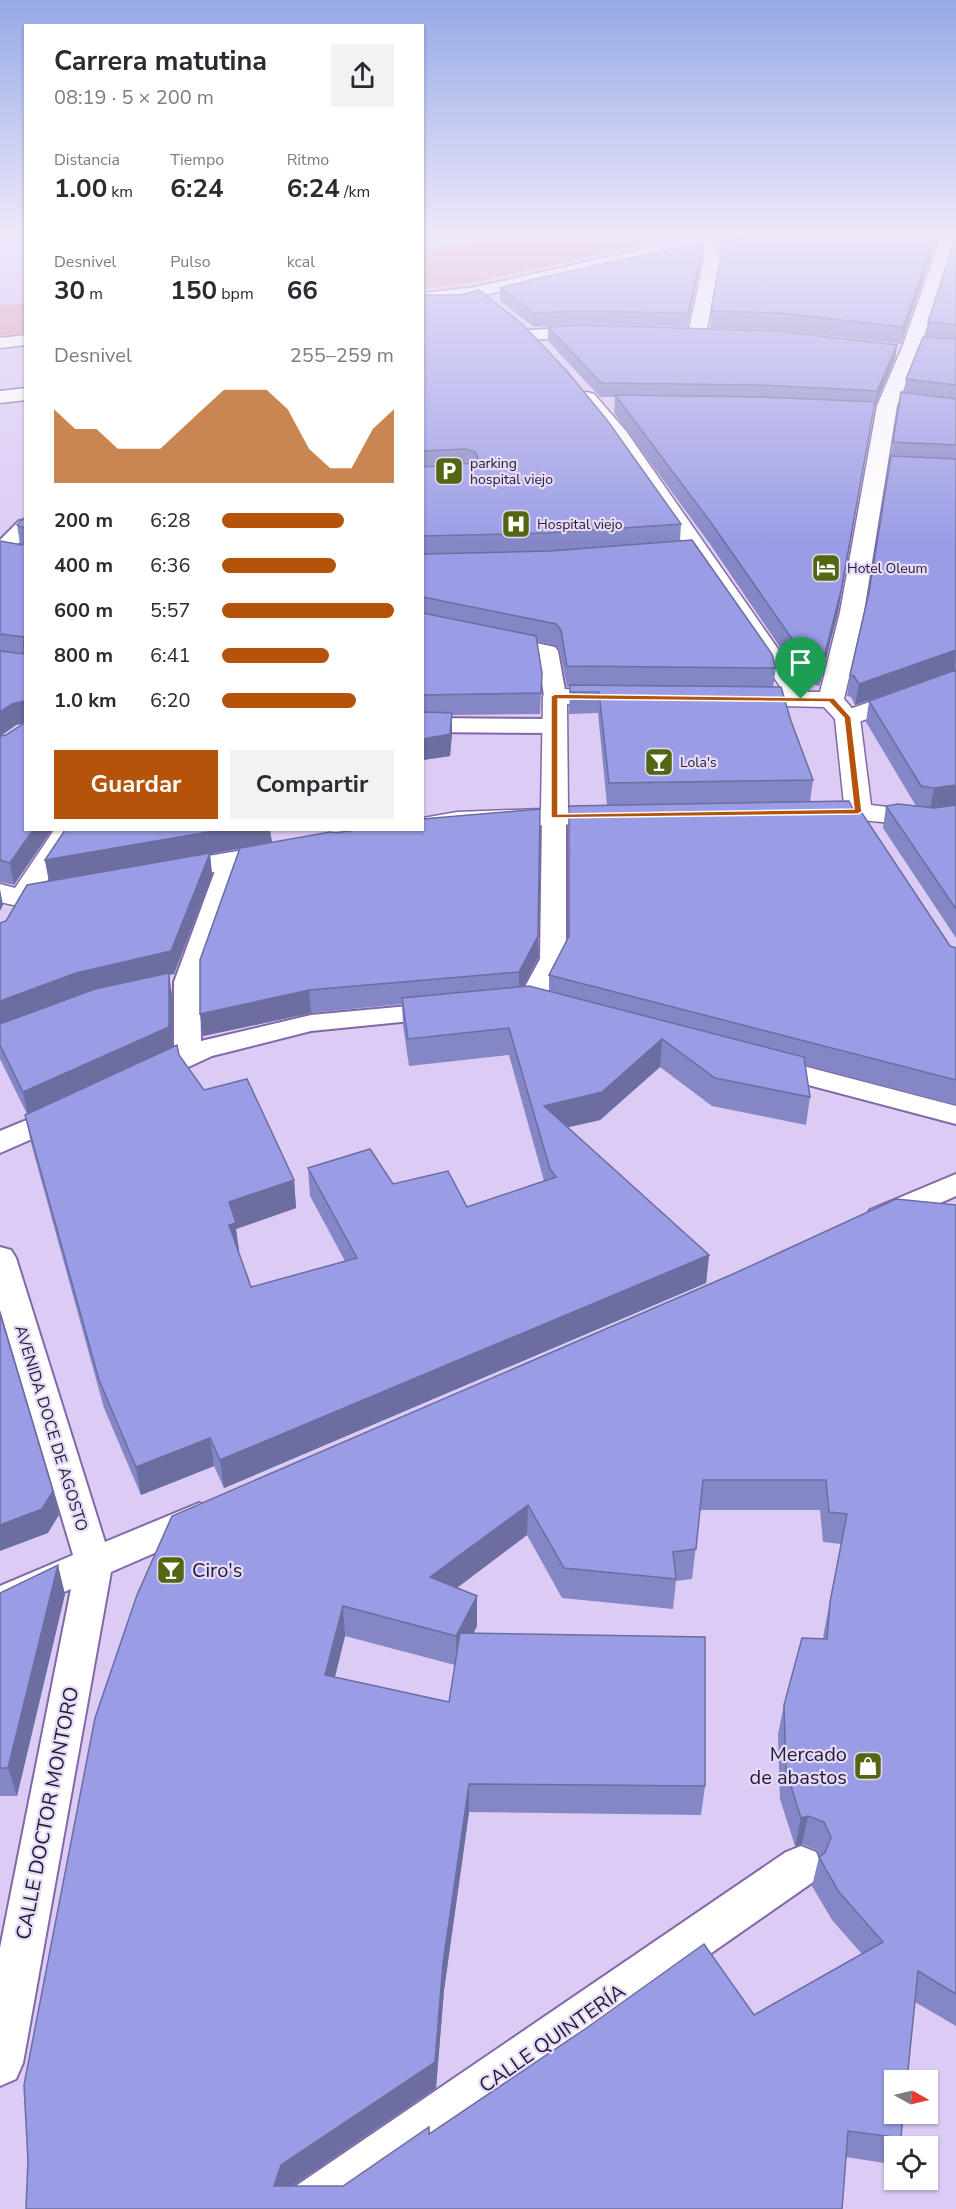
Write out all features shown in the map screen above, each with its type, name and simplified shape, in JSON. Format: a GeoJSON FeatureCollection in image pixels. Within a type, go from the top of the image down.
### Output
{"type":"FeatureCollection","features":[{"type":"Feature","properties":{"kind":"street"},"geometry":{"type":"LineString","coordinates":[[533,339],[544,351]]}},
{"type":"Feature","properties":{"kind":"street"},"geometry":{"type":"LineString","coordinates":[[878,842],[858,812],[839,708],[875,467],[913,339]]}},
{"type":"Feature","properties":{"kind":"street"},"geometry":{"type":"LineString","coordinates":[[0,343],[24,340]]}},
{"type":"Feature","properties":{"kind":"street"},"geometry":{"type":"LineString","coordinates":[[886,350],[934,347]]}},
{"type":"Feature","properties":{"kind":"street"},"geometry":{"type":"LineString","coordinates":[[574,382],[618,435],[700,550],[801,699]]}},
{"type":"Feature","properties":{"kind":"street"},"geometry":{"type":"LineString","coordinates":[[0,397],[24,394]]}},
{"type":"Feature","properties":{"kind":"street"},"geometry":{"type":"LineString","coordinates":[[593,405],[617,406]]}},
{"type":"Feature","properties":{"kind":"street"},"geometry":{"type":"LineString","coordinates":[[863,412],[892,406]]}},
{"type":"Feature","properties":{"kind":"street"},"geometry":{"type":"LineString","coordinates":[[875,467],[898,468]]}},
{"type":"Feature","properties":{"kind":"street"},"geometry":{"type":"LineString","coordinates":[[8,555],[24,528]]}},
{"type":"Feature","properties":{"kind":"street"},"geometry":{"type":"LineString","coordinates":[[676,552],[700,550]]}},
{"type":"Feature","properties":{"kind":"street"},"geometry":{"type":"LineString","coordinates":[[125,1085],[203,1049],[311,1023],[477,1008],[540,1006],[553,959],[555,696],[548,651],[424,625]]}},
{"type":"Feature","properties":{"kind":"street"},"geometry":{"type":"LineString","coordinates":[[719,698],[801,699],[839,708],[956,679]]}},
{"type":"Feature","properties":{"kind":"street"},"geometry":{"type":"LineString","coordinates":[[555,696],[637,697]]}},
{"type":"Feature","properties":{"kind":"street"},"geometry":{"type":"LineString","coordinates":[[424,725],[555,726]]}},
{"type":"Feature","properties":{"kind":"street"},"geometry":{"type":"LineString","coordinates":[[788,813],[858,812],[943,818],[956,841]]}},
{"type":"Feature","properties":{"kind":"street"},"geometry":{"type":"LineString","coordinates":[[424,826],[457,820],[636,815]]}},
{"type":"Feature","properties":{"kind":"street"},"geometry":{"type":"LineString","coordinates":[[11,903],[66,831]]}},
{"type":"Feature","properties":{"kind":"street"},"geometry":{"type":"LineString","coordinates":[[138,877],[310,846]]}},
{"type":"Feature","properties":{"kind":"street"},"geometry":{"type":"LineString","coordinates":[[188,1056],[176,984],[231,860]]}},
{"type":"Feature","properties":{"kind":"street"},"geometry":{"type":"LineString","coordinates":[[11,903],[57,892]]}},
{"type":"Feature","properties":{"kind":"street"},"geometry":{"type":"LineString","coordinates":[[748,1060],[956,1115]]}},
{"type":"Feature","properties":{"kind":"street"},"geometry":{"type":"LineString","coordinates":[[0,1143],[84,1105]]}},
{"type":"Feature","properties":{"kind":"street"},"geometry":{"type":"LineString","coordinates":[[857,1229],[956,1184]]}},
{"type":"Feature","properties":{"kind":"street","name":"AVENIDA DOCE DE AGOSTO"},"geometry":{"type":"LineString","coordinates":[[0,1258],[94,1563]]}},
{"type":"Feature","properties":{"kind":"street"},"geometry":{"type":"LineString","coordinates":[[0,1603],[224,1507]]}},
{"type":"Feature","properties":{"kind":"street","name":"CALLE DOCTOR MONTORO"},"geometry":{"type":"LineString","coordinates":[[0,2063],[94,1563]]}},
{"type":"Feature","properties":{"kind":"street","name":"CALLE QUINTERÍA"},"geometry":{"type":"LineString","coordinates":[[304,2209],[801,1866]]}},
{"type":"Feature","properties":{"kind":"building"},"geometry":{"type":"Polygon","coordinates":[[[424,339],[536,339],[566,370],[607,420],[681,524],[549,533],[424,536],[424,467],[473,463],[478,457],[475,452],[466,449],[424,451],[424,339]]]}},
{"type":"Feature","properties":{"kind":"building"},"geometry":{"type":"Polygon","coordinates":[[[559,339],[847,339],[897,345],[877,391],[761,385],[601,383],[559,339]]]}},
{"type":"Feature","properties":{"kind":"building"},"geometry":{"type":"Polygon","coordinates":[[[922,339],[956,339],[956,385],[906,379],[922,339]]]}},
{"type":"Feature","properties":{"kind":"building"},"geometry":{"type":"Polygon","coordinates":[[[901,392],[956,399],[956,445],[893,442],[901,392]]]}},
{"type":"Feature","properties":{"kind":"building"},"geometry":{"type":"Polygon","coordinates":[[[615,395],[762,397],[875,402],[841,591],[822,665],[806,659],[712,524],[615,395]]]}},
{"type":"Feature","properties":{"kind":"building"},"geometry":{"type":"Polygon","coordinates":[[[891,456],[956,459],[956,650],[859,684],[854,676],[850,675],[869,592],[891,456]]]}},
{"type":"Feature","properties":{"kind":"building"},"geometry":{"type":"Polygon","coordinates":[[[24,518],[24,528],[17,525],[24,518]]]}},
{"type":"Feature","properties":{"kind":"building"},"geometry":{"type":"Polygon","coordinates":[[[692,540],[772,654],[776,668],[567,666],[561,630],[556,624],[424,597],[424,554],[550,551],[692,540]]]}},
{"type":"Feature","properties":{"kind":"building"},"geometry":{"type":"Polygon","coordinates":[[[0,541],[22,545],[24,543],[24,637],[0,634],[0,541]]]}},
{"type":"Feature","properties":{"kind":"building"},"geometry":{"type":"Polygon","coordinates":[[[424,613],[536,636],[542,673],[541,693],[424,695],[424,613]]]}},
{"type":"Feature","properties":{"kind":"building"},"geometry":{"type":"Polygon","coordinates":[[[0,651],[24,654],[24,701],[12,704],[0,712],[0,651]]]}},
{"type":"Feature","properties":{"kind":"building"},"geometry":{"type":"Polygon","coordinates":[[[956,670],[956,785],[934,788],[921,786],[869,701],[956,670]]]}},
{"type":"Feature","properties":{"kind":"building"},"geometry":{"type":"Polygon","coordinates":[[[570,685],[781,687],[813,780],[609,783],[599,692],[570,692],[570,685]]]}},
{"type":"Feature","properties":{"kind":"building"},"geometry":{"type":"Polygon","coordinates":[[[424,712],[452,713],[450,734],[424,739],[424,712]]]}},
{"type":"Feature","properties":{"kind":"building"},"geometry":{"type":"Polygon","coordinates":[[[24,723],[24,831],[32,831],[10,863],[0,860],[0,736],[6,735],[24,723]]]}},
{"type":"Feature","properties":{"kind":"building"},"geometry":{"type":"Polygon","coordinates":[[[849,801],[854,811],[860,810],[950,946],[956,948],[956,1080],[549,975],[569,936],[569,806],[849,801]]]}},
{"type":"Feature","properties":{"kind":"building"},"geometry":{"type":"Polygon","coordinates":[[[898,804],[934,808],[956,805],[956,909],[886,806],[898,804]]]}},
{"type":"Feature","properties":{"kind":"building"},"geometry":{"type":"Polygon","coordinates":[[[540,809],[538,936],[519,972],[309,990],[200,1014],[200,960],[240,848],[330,832],[424,831],[424,819],[540,809]]]}},
{"type":"Feature","properties":{"kind":"building"},"geometry":{"type":"Polygon","coordinates":[[[64,831],[214,831],[45,860],[64,831]]]}},
{"type":"Feature","properties":{"kind":"building"},"geometry":{"type":"Polygon","coordinates":[[[210,853],[171,951],[76,973],[0,1001],[0,923],[6,921],[27,885],[210,853]]]}},
{"type":"Feature","properties":{"kind":"building"},"geometry":{"type":"Polygon","coordinates":[[[169,973],[169,1027],[23,1092],[0,1045],[0,1024],[95,989],[169,973]]]}},
{"type":"Feature","properties":{"kind":"building"},"geometry":{"type":"Polygon","coordinates":[[[529,986],[804,1057],[810,1097],[715,1078],[662,1039],[602,1092],[544,1106],[709,1255],[220,1460],[210,1438],[136,1467],[99,1380],[25,1115],[177,1045],[179,1055],[204,1090],[247,1079],[294,1180],[229,1202],[236,1223],[229,1225],[251,1287],[357,1258],[308,1168],[370,1149],[393,1184],[448,1171],[467,1207],[556,1177],[550,1169],[509,1028],[408,1039],[402,998],[529,986]]]}},
{"type":"Feature","properties":{"kind":"building"},"geometry":{"type":"Polygon","coordinates":[[[896,1199],[956,1205],[956,1994],[918,1971],[908,2070],[884,2070],[884,2124],[902,2124],[901,2136],[848,2131],[842,2209],[26,2209],[28,2160],[24,2085],[95,1718],[137,1595],[172,1516],[733,1274],[896,1199]],[[703,1480],[696,1549],[673,1552],[676,1579],[564,1568],[528,1505],[430,1577],[477,1596],[456,1636],[343,1606],[325,1675],[449,1702],[460,1633],[705,1637],[705,1786],[469,1784],[443,1963],[435,2062],[281,2165],[274,2186],[343,2186],[429,2127],[429,2134],[585,2029],[704,1944],[754,2015],[883,1942],[839,1892],[819,1857],[825,1853],[831,1837],[824,1822],[808,1816],[801,1818],[786,1770],[784,1705],[802,1638],[827,1639],[830,1602],[847,1514],[829,1512],[826,1480],[703,1480]]]}},
{"type":"Feature","properties":{"kind":"building"},"geometry":{"type":"Polygon","coordinates":[[[0,1313],[53,1491],[42,1509],[0,1525],[0,1313]]]}},
{"type":"Feature","properties":{"kind":"building"},"geometry":{"type":"Polygon","coordinates":[[[58,1565],[8,1768],[0,1768],[0,1593],[58,1565]]]}},
{"type":"Feature","properties":{"kind":"place","name":"parking hospital viejo"},"geometry":{"type":"Point","coordinates":[449,471]}},
{"type":"Feature","properties":{"kind":"place","name":"Hospital viejo"},"geometry":{"type":"Point","coordinates":[516,524]}},
{"type":"Feature","properties":{"kind":"place","name":"Hotel Oleum"},"geometry":{"type":"Point","coordinates":[826,568]}},
{"type":"Feature","properties":{"kind":"place","name":"Lola's"},"geometry":{"type":"Point","coordinates":[659,762]}},
{"type":"Feature","properties":{"kind":"place","name":"Ciro's"},"geometry":{"type":"Point","coordinates":[171,1570]}},
{"type":"Feature","properties":{"kind":"place","name":"Mercado de abastos"},"geometry":{"type":"Point","coordinates":[868,1766]}},
{"type":"Feature","properties":{"kind":"route"},"geometry":{"type":"LineString","coordinates":[[555,696],[801,699],[831,699],[847,717],[858,812],[554,816],[555,696]]}}]}
